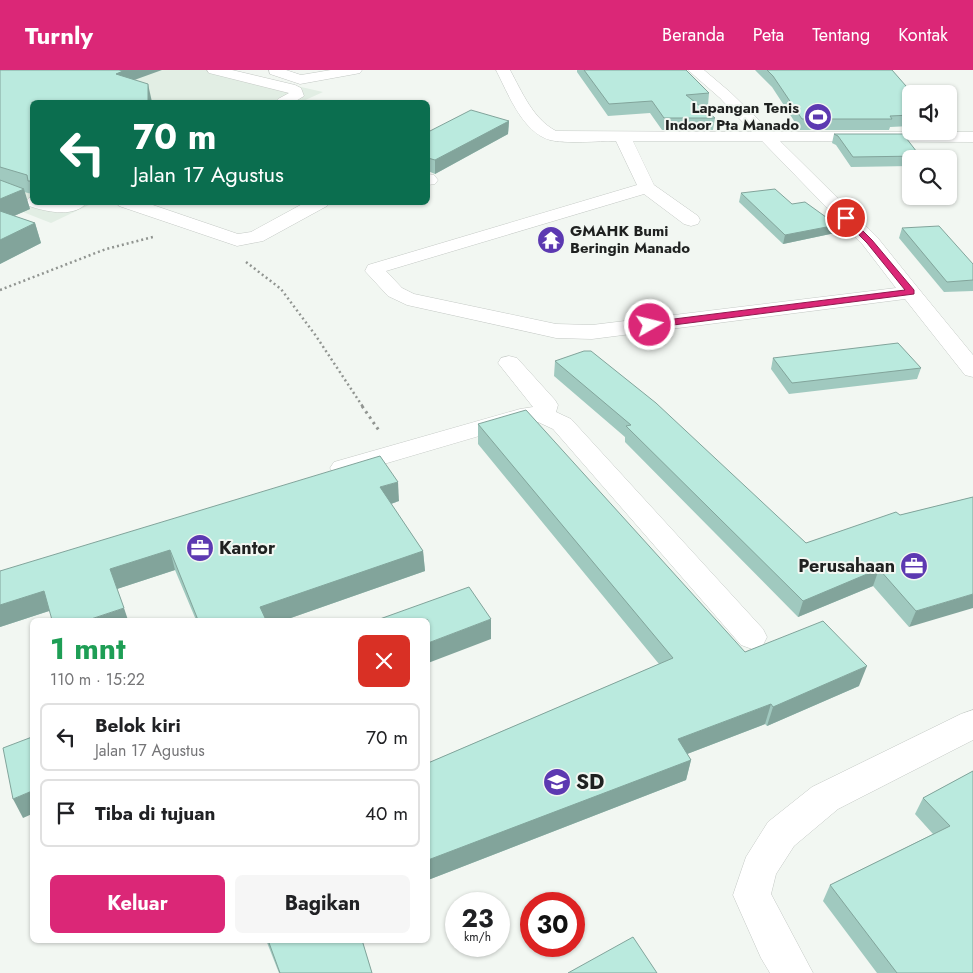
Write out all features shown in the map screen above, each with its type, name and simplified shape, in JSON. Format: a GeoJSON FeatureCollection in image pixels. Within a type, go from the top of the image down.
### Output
{"type":"FeatureCollection","features":[{"type":"Feature","properties":{"kind":"street"},"geometry":{"type":"LineString","coordinates":[[214,70],[296,91],[296,96],[287,100]]}},
{"type":"Feature","properties":{"kind":"street"},"geometry":{"type":"LineString","coordinates":[[271,70],[300,80],[355,70]]}},
{"type":"Feature","properties":{"kind":"street"},"geometry":{"type":"LineString","coordinates":[[503,70],[522,105],[545,133],[566,137],[973,137]]}},
{"type":"Feature","properties":{"kind":"street"},"geometry":{"type":"LineString","coordinates":[[695,70],[724,95],[870,242],[973,370]]}},
{"type":"Feature","properties":{"kind":"street"},"geometry":{"type":"LineString","coordinates":[[622,136],[647,188],[691,220]]}},
{"type":"Feature","properties":{"kind":"street"},"geometry":{"type":"LineString","coordinates":[[647,188],[377,268],[375,271],[395,292],[407,299],[556,331],[569,332],[617,330],[911,292]]}},
{"type":"Feature","properties":{"kind":"street"},"geometry":{"type":"LineString","coordinates":[[42,205],[51,208],[60,208],[69,205]]}},
{"type":"Feature","properties":{"kind":"street"},"geometry":{"type":"LineString","coordinates":[[134,205],[237,240],[247,240],[256,238],[316,205]]}},
{"type":"Feature","properties":{"kind":"street"},"geometry":{"type":"LineString","coordinates":[[508,363],[546,405],[543,415]]}},
{"type":"Feature","properties":{"kind":"street"},"geometry":{"type":"LineString","coordinates":[[318,475],[529,414],[543,415],[562,424],[752,636]]}},
{"type":"Feature","properties":{"kind":"street"},"geometry":{"type":"LineString","coordinates":[[793,973],[774,944],[752,895],[758,868],[781,834],[826,798],[973,724]]}},
{"type":"Feature","properties":{"kind":"path"},"geometry":{"type":"LineString","coordinates":[[0,290],[106,250],[140,239],[157,237]]}},
{"type":"Feature","properties":{"kind":"path"},"geometry":{"type":"LineString","coordinates":[[240,257],[281,290],[316,336],[393,452]]}},
{"type":"Feature","properties":{"kind":"shaded area"},"geometry":{"type":"Polygon","coordinates":[[[0,70],[227,70],[323,92],[305,100],[30,100],[30,205],[89,205],[51,223],[0,203],[0,70]]]}},
{"type":"Feature","properties":{"kind":"building"},"geometry":{"type":"Polygon","coordinates":[[[0,70],[119,70],[123,71],[116,74],[148,84],[148,100],[30,100],[30,181],[28,181],[27,175],[0,167],[0,70]]]}},
{"type":"Feature","properties":{"kind":"building"},"geometry":{"type":"Polygon","coordinates":[[[584,70],[686,70],[709,93],[686,95],[715,118],[664,118],[652,101],[609,104],[584,70]]]}},
{"type":"Feature","properties":{"kind":"building"},"geometry":{"type":"Polygon","coordinates":[[[767,70],[892,70],[905,85],[902,85],[902,115],[890,116],[892,119],[802,119],[767,70]]]}},
{"type":"Feature","properties":{"kind":"building"},"geometry":{"type":"Polygon","coordinates":[[[471,110],[509,121],[435,160],[430,159],[430,131],[471,110]]]}},
{"type":"Feature","properties":{"kind":"building"},"geometry":{"type":"Polygon","coordinates":[[[834,134],[902,134],[902,140],[908,140],[915,150],[902,150],[902,156],[853,157],[838,136],[834,134]]]}},
{"type":"Feature","properties":{"kind":"building"},"geometry":{"type":"Polygon","coordinates":[[[0,180],[24,189],[0,199],[0,180]]]}},
{"type":"Feature","properties":{"kind":"building"},"geometry":{"type":"Polygon","coordinates":[[[775,189],[792,204],[805,202],[837,225],[785,235],[741,193],[775,189]]]}},
{"type":"Feature","properties":{"kind":"building"},"geometry":{"type":"Polygon","coordinates":[[[0,211],[35,223],[0,240],[0,211]]]}},
{"type":"Feature","properties":{"kind":"building"},"geometry":{"type":"Polygon","coordinates":[[[939,226],[973,264],[973,280],[947,282],[902,228],[939,226]]]}},
{"type":"Feature","properties":{"kind":"building"},"geometry":{"type":"Polygon","coordinates":[[[898,343],[921,368],[792,383],[773,358],[898,343]]]}},
{"type":"Feature","properties":{"kind":"building"},"geometry":{"type":"Polygon","coordinates":[[[584,351],[591,351],[656,403],[806,543],[896,512],[900,515],[973,497],[973,594],[916,611],[879,569],[803,601],[626,426],[631,425],[555,361],[584,351]]]}},
{"type":"Feature","properties":{"kind":"building"},"geometry":{"type":"Polygon","coordinates":[[[526,410],[745,652],[823,621],[867,666],[773,707],[771,704],[678,739],[691,760],[430,859],[430,762],[673,658],[478,424],[526,410]]]}},
{"type":"Feature","properties":{"kind":"building"},"geometry":{"type":"Polygon","coordinates":[[[380,456],[398,482],[380,487],[423,551],[260,607],[265,618],[197,618],[170,550],[110,569],[124,608],[94,618],[51,618],[44,591],[0,605],[0,571],[380,456]]]}},
{"type":"Feature","properties":{"kind":"building"},"geometry":{"type":"Polygon","coordinates":[[[469,587],[491,619],[430,642],[430,618],[383,618],[469,587]]]}},
{"type":"Feature","properties":{"kind":"building"},"geometry":{"type":"Polygon","coordinates":[[[30,738],[30,792],[13,799],[3,748],[30,738]]]}},
{"type":"Feature","properties":{"kind":"building"},"geometry":{"type":"Polygon","coordinates":[[[973,771],[973,973],[897,973],[830,885],[950,826],[923,798],[973,771]]]}},
{"type":"Feature","properties":{"kind":"building"},"geometry":{"type":"Polygon","coordinates":[[[633,937],[657,973],[568,973],[633,937]]]}},
{"type":"Feature","properties":{"kind":"building"},"geometry":{"type":"Polygon","coordinates":[[[269,943],[363,943],[372,973],[280,973],[269,943]]]}},
{"type":"Feature","properties":{"kind":"place","name":"Lapangan Tenis Indoor Pta Manado"},"geometry":{"type":"Point","coordinates":[818,117]}},
{"type":"Feature","properties":{"kind":"place","name":"GMAHK Bumi Beringin Manado"},"geometry":{"type":"Point","coordinates":[551,240]}},
{"type":"Feature","properties":{"kind":"place","name":"Kantor"},"geometry":{"type":"Point","coordinates":[200,548]}},
{"type":"Feature","properties":{"kind":"place","name":"Perusahaan"},"geometry":{"type":"Point","coordinates":[914,566]}},
{"type":"Feature","properties":{"kind":"place","name":"SD"},"geometry":{"type":"Point","coordinates":[557,782]}},
{"type":"Feature","properties":{"kind":"route"},"geometry":{"type":"LineString","coordinates":[[650,325],[911,292],[870,242],[846,218]]}}]}
